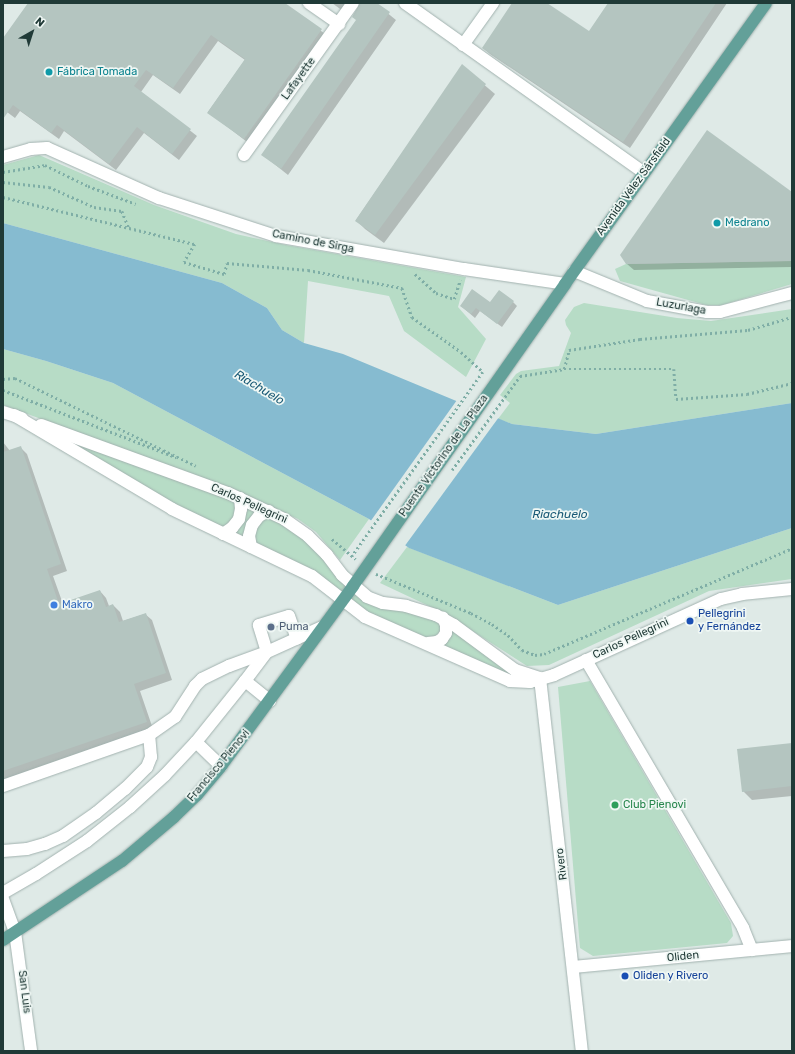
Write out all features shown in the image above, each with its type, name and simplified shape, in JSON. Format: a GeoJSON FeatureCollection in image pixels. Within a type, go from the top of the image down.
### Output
{"type":"FeatureCollection","features":[{"type":"Feature","properties":{"kind":"main road","name":"Avenida Vélez Sársfield"},"geometry":{"type":"LineString","coordinates":[[504,372],[574,271],[766,3]]}},
{"type":"Feature","properties":{"kind":"main road","name":"Puente Victorino de La Plaza"},"geometry":{"type":"LineString","coordinates":[[385,540],[504,372]]}},
{"type":"Feature","properties":{"kind":"main road","name":"Francisco Pienovi"},"geometry":{"type":"LineString","coordinates":[[3,940],[98,878],[149,839],[197,795],[270,701],[385,540]]}},
{"type":"Feature","properties":{"kind":"street"},"geometry":{"type":"LineString","coordinates":[[309,3],[339,24]]}},
{"type":"Feature","properties":{"kind":"street","name":"Lafayette"},"geometry":{"type":"LineString","coordinates":[[244,155],[353,3]]}},
{"type":"Feature","properties":{"kind":"street"},"geometry":{"type":"LineString","coordinates":[[405,3],[644,174]]}},
{"type":"Feature","properties":{"kind":"street"},"geometry":{"type":"LineString","coordinates":[[463,45],[493,3]]}},
{"type":"Feature","properties":{"kind":"street","name":"Camino de Sirga"},"geometry":{"type":"LineString","coordinates":[[3,157],[31,149],[46,148],[159,198],[276,236],[471,270],[565,284]]}},
{"type":"Feature","properties":{"kind":"street","name":"Luzuriaga"},"geometry":{"type":"LineString","coordinates":[[574,271],[647,301],[707,312],[720,312],[792,293]]}},
{"type":"Feature","properties":{"kind":"street","name":"Carlos Pellegrini"},"geometry":{"type":"LineString","coordinates":[[9,414],[240,498],[269,511],[284,519],[308,536],[353,586],[375,601],[427,611],[443,618],[515,670],[540,678]]}},
{"type":"Feature","properties":{"kind":"street","name":"Carlos Pellegrini"},"geometry":{"type":"LineString","coordinates":[[9,414],[172,509],[312,576],[366,617],[428,643],[510,681],[530,682],[554,675],[721,599],[742,594],[792,589]]}},
{"type":"Feature","properties":{"kind":"street"},"geometry":{"type":"LineString","coordinates":[[223,534],[232,528],[239,519],[241,509],[240,498]]}},
{"type":"Feature","properties":{"kind":"street"},"geometry":{"type":"LineString","coordinates":[[251,547],[249,536],[252,525],[259,516],[269,511]]}},
{"type":"Feature","properties":{"kind":"street"},"geometry":{"type":"LineString","coordinates":[[267,652],[259,626],[289,616],[296,639]]}},
{"type":"Feature","properties":{"kind":"street"},"geometry":{"type":"LineString","coordinates":[[428,643],[437,642],[442,639],[446,633],[446,625],[443,618]]}},
{"type":"Feature","properties":{"kind":"street"},"geometry":{"type":"LineString","coordinates":[[3,786],[149,735],[175,717],[195,686],[202,679],[223,668],[267,652],[322,627]]}},
{"type":"Feature","properties":{"kind":"street"},"geometry":{"type":"LineString","coordinates":[[3,893],[36,874],[93,836],[130,808],[165,775],[196,742],[267,652]]}},
{"type":"Feature","properties":{"kind":"street"},"geometry":{"type":"LineString","coordinates":[[586,660],[743,928],[752,950]]}},
{"type":"Feature","properties":{"kind":"street","name":"Rivero"},"geometry":{"type":"LineString","coordinates":[[540,678],[574,967],[582,1051]]}},
{"type":"Feature","properties":{"kind":"street"},"geometry":{"type":"LineString","coordinates":[[245,681],[270,701]]}},
{"type":"Feature","properties":{"kind":"street"},"geometry":{"type":"LineString","coordinates":[[3,850],[27,849],[45,844],[63,836],[101,809],[125,789],[147,767],[151,757],[149,735]]}},
{"type":"Feature","properties":{"kind":"street"},"geometry":{"type":"LineString","coordinates":[[196,742],[221,766]]}},
{"type":"Feature","properties":{"kind":"street","name":"San Luis"},"geometry":{"type":"LineString","coordinates":[[3,899],[16,932],[31,1051]]}},
{"type":"Feature","properties":{"kind":"street","name":"Oliden"},"geometry":{"type":"LineString","coordinates":[[574,967],[792,946]]}},
{"type":"Feature","properties":{"kind":"path"},"geometry":{"type":"LineString","coordinates":[[3,182],[49,187],[94,207],[122,211],[128,228]]}},
{"type":"Feature","properties":{"kind":"path"},"geometry":{"type":"LineString","coordinates":[[3,196],[195,244],[184,262],[224,274],[227,263],[308,270],[402,288],[412,317],[461,352],[483,372],[374,523],[352,556]]}},
{"type":"Feature","properties":{"kind":"path"},"geometry":{"type":"LineString","coordinates":[[564,370],[569,350],[640,339],[748,330],[792,317]]}},
{"type":"Feature","properties":{"kind":"path"},"geometry":{"type":"LineString","coordinates":[[504,398],[520,376],[564,370],[674,369],[676,399],[747,394],[792,383]]}},
{"type":"Feature","properties":{"kind":"path"},"geometry":{"type":"LineString","coordinates":[[3,390],[193,464]]}},
{"type":"Feature","properties":{"kind":"green space"},"geometry":{"type":"Polygon","coordinates":[[[39,155],[154,205],[236,234],[286,245],[466,277],[458,307],[486,339],[466,377],[404,331],[389,296],[308,281],[304,343],[282,330],[267,308],[222,283],[3,223],[3,165],[39,155]]]}},
{"type":"Feature","properties":{"kind":"green space"},"geometry":{"type":"Polygon","coordinates":[[[792,261],[792,284],[722,305],[706,305],[620,281],[615,269],[626,264],[792,261]]]}},
{"type":"Feature","properties":{"kind":"green space"},"geometry":{"type":"Polygon","coordinates":[[[584,303],[677,318],[711,321],[792,309],[792,403],[596,434],[512,424],[498,419],[510,403],[500,395],[516,374],[521,371],[559,366],[571,333],[565,320],[574,307],[584,303]]]}},
{"type":"Feature","properties":{"kind":"green space"},"geometry":{"type":"Polygon","coordinates":[[[3,349],[46,361],[113,383],[369,519],[340,560],[316,532],[298,519],[237,491],[3,405],[3,349]]]}},
{"type":"Feature","properties":{"kind":"green space"},"geometry":{"type":"Polygon","coordinates":[[[14,415],[284,519],[353,586],[454,625],[521,683],[375,621],[321,582],[251,547],[14,415]]]}},
{"type":"Feature","properties":{"kind":"green space"},"geometry":{"type":"Polygon","coordinates":[[[792,528],[792,579],[709,591],[549,665],[527,666],[446,614],[380,583],[407,547],[558,605],[792,528]]]}},
{"type":"Feature","properties":{"kind":"green space","name":"Club Pienovi"},"geometry":{"type":"Polygon","coordinates":[[[590,681],[731,923],[733,936],[727,943],[593,956],[580,948],[558,687],[590,681]]]}},
{"type":"Feature","properties":{"kind":"water","name":"Riachuelo"},"geometry":{"type":"Polygon","coordinates":[[[3,223],[222,283],[267,308],[282,330],[304,343],[343,354],[512,424],[596,434],[792,403],[792,528],[558,605],[409,548],[369,519],[113,383],[46,361],[3,349],[3,223]]]}},
{"type":"Feature","properties":{"kind":"pier"},"geometry":{"type":"Polygon","coordinates":[[[457,400],[499,417],[404,547],[370,522],[457,400]]]}},
{"type":"Feature","properties":{"kind":"building"},"geometry":{"type":"Polygon","coordinates":[[[28,3],[285,3],[322,29],[244,139],[207,113],[245,59],[211,35],[173,88],[146,70],[134,86],[191,129],[172,154],[137,127],[109,164],[57,125],[51,133],[13,105],[3,119],[3,38],[28,3]]]}},
{"type":"Feature","properties":{"kind":"building"},"geometry":{"type":"Polygon","coordinates":[[[360,3],[377,3],[390,12],[281,169],[261,155],[356,20],[352,17],[360,3]]]}},
{"type":"Feature","properties":{"kind":"building"},"geometry":{"type":"Polygon","coordinates":[[[512,3],[547,3],[589,31],[608,3],[716,3],[623,142],[482,48],[512,3]]]}},
{"type":"Feature","properties":{"kind":"building"},"geometry":{"type":"Polygon","coordinates":[[[462,64],[486,84],[375,235],[355,221],[462,64]]]}},
{"type":"Feature","properties":{"kind":"building","name":"Medrano"},"geometry":{"type":"Polygon","coordinates":[[[707,130],[792,192],[792,261],[626,264],[620,255],[707,130]]]}},
{"type":"Feature","properties":{"kind":"building"},"geometry":{"type":"Polygon","coordinates":[[[472,289],[490,302],[499,290],[514,301],[497,324],[476,308],[471,314],[460,306],[472,289]]]}},
{"type":"Feature","properties":{"kind":"building","name":"Makro"},"geometry":{"type":"Polygon","coordinates":[[[21,446],[61,564],[47,569],[59,604],[100,590],[106,607],[113,604],[119,622],[146,613],[166,673],[134,684],[147,722],[3,771],[3,452],[21,446]]]}},
{"type":"Feature","properties":{"kind":"building"},"geometry":{"type":"Polygon","coordinates":[[[792,743],[792,786],[742,792],[737,749],[792,743]]]}},
{"type":"Feature","properties":{"kind":"place","name":"Fábrica Tomada"},"geometry":{"type":"Point","coordinates":[49,72]}},
{"type":"Feature","properties":{"kind":"place","name":"Medrano"},"geometry":{"type":"Point","coordinates":[717,223]}},
{"type":"Feature","properties":{"kind":"place","name":"Makro"},"geometry":{"type":"Point","coordinates":[54,605]}},
{"type":"Feature","properties":{"kind":"place","name":"Pellegrini y Fernández"},"geometry":{"type":"Point","coordinates":[690,621]}},
{"type":"Feature","properties":{"kind":"place","name":"Puma"},"geometry":{"type":"Point","coordinates":[271,627]}},
{"type":"Feature","properties":{"kind":"place","name":"Club Pienovi"},"geometry":{"type":"Point","coordinates":[615,805]}},
{"type":"Feature","properties":{"kind":"place","name":"Oliden y Rivero"},"geometry":{"type":"Point","coordinates":[625,976]}}]}
